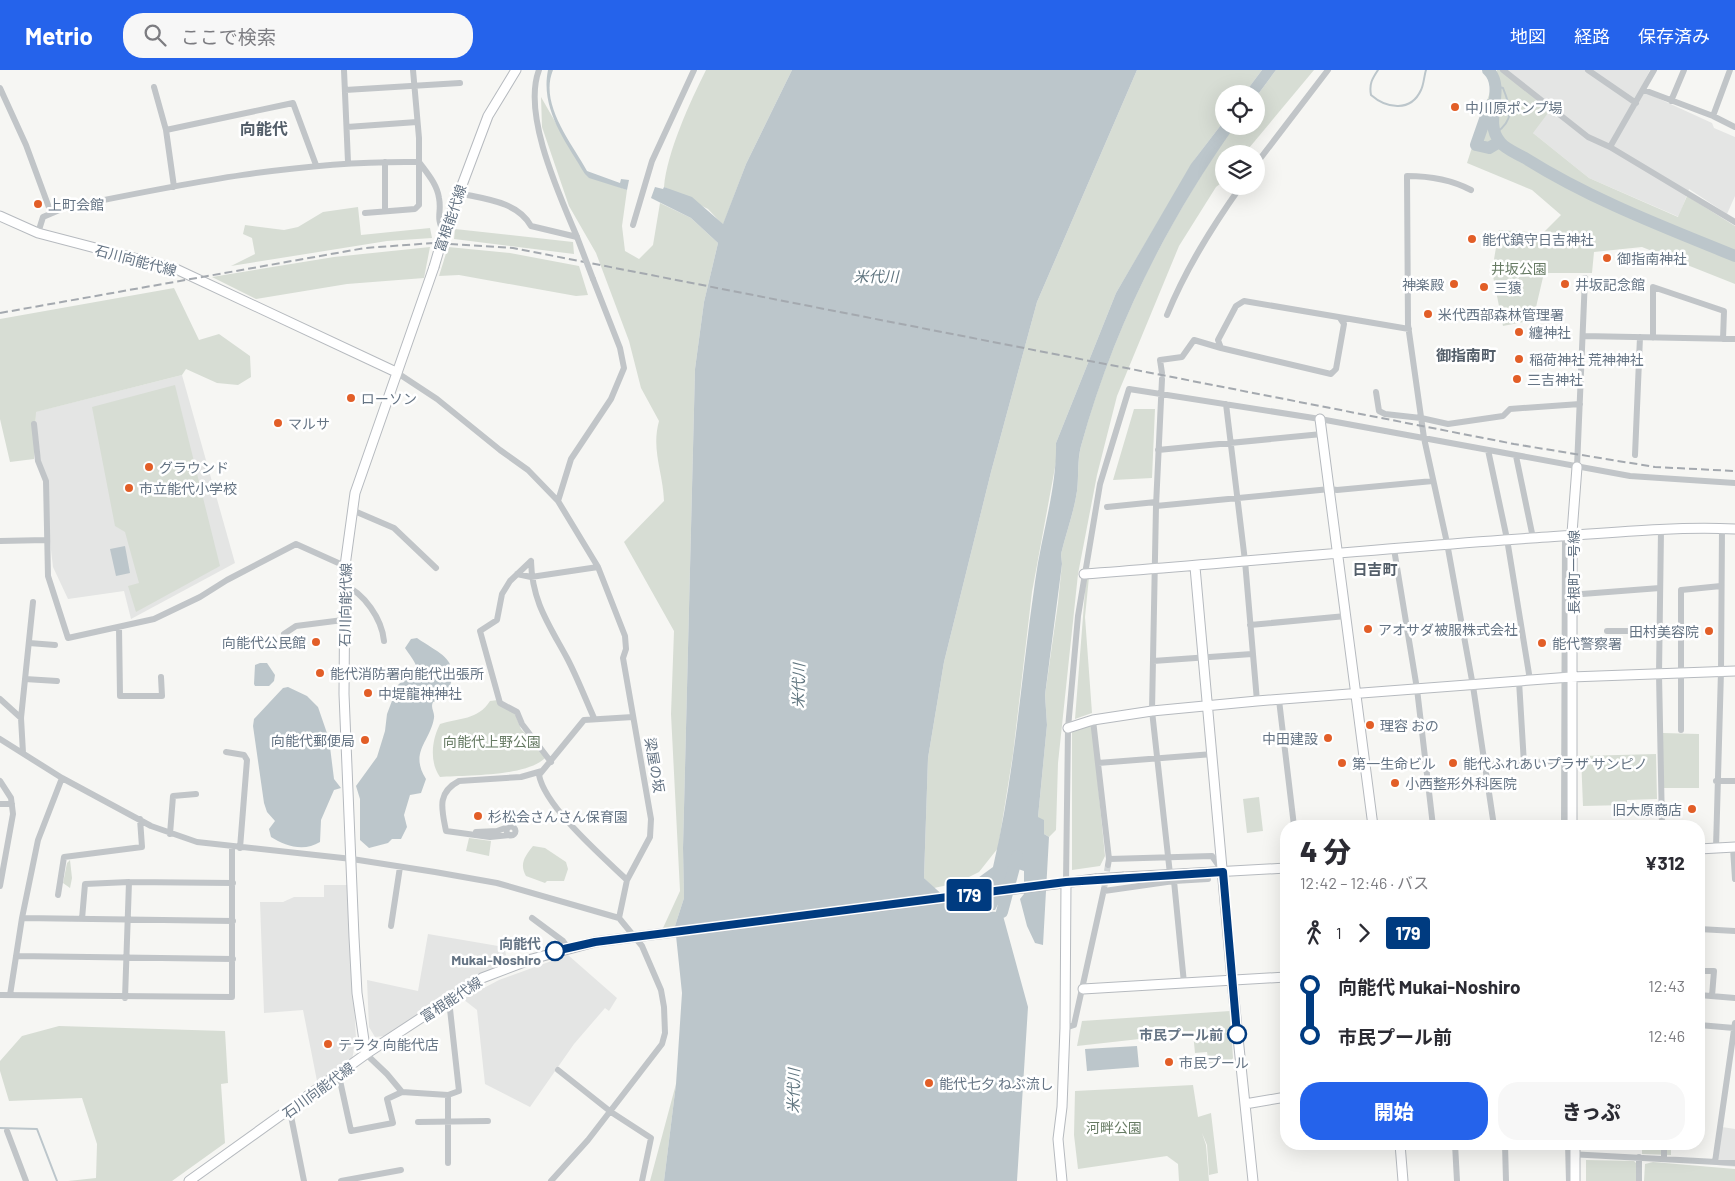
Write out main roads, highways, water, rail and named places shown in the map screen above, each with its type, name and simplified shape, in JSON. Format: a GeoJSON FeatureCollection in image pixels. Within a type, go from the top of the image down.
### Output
{"type":"FeatureCollection","features":[{"type":"Feature","properties":{"kind":"water"},"geometry":{"type":"Polygon","coordinates":[[[548,70],[553,70],[550,96],[553,109],[587,171],[620,183],[621,179],[629,180],[627,190],[589,178],[585,174],[556,125],[551,112],[547,84],[548,70]]]}},
{"type":"Feature","properties":{"kind":"water","name":"米代川"},"geometry":{"type":"Polygon","coordinates":[[[792,70],[1137,70],[1037,302],[991,472],[944,662],[928,758],[924,878],[960,911],[971,883],[993,867],[1001,832],[1035,582],[1054,478],[1056,443],[1116,293],[1191,164],[1215,133],[1215,135],[1229,135],[1222,145],[1215,145],[1215,156],[1186,201],[1144,280],[1125,320],[1109,361],[1081,446],[1076,499],[1061,554],[1062,564],[1045,695],[1047,725],[1038,817],[1044,820],[1044,834],[1049,837],[1043,945],[1035,943],[1027,926],[1020,899],[1024,894],[1024,871],[1018,869],[1009,873],[1001,899],[995,910],[971,911],[1002,912],[1028,1007],[1017,1181],[664,1181],[676,1084],[682,993],[675,926],[684,898],[683,848],[695,369],[704,302],[718,243],[691,218],[651,198],[655,187],[663,189],[664,187],[692,197],[723,224],[746,164],[792,70]]]}},
{"type":"Feature","properties":{"kind":"water"},"geometry":{"type":"Polygon","coordinates":[[[1262,70],[1276,70],[1265,85],[1251,85],[1262,70]]]}},
{"type":"Feature","properties":{"kind":"water"},"geometry":{"type":"Polygon","coordinates":[[[125,546],[130,573],[116,576],[110,549],[125,546]]]}},
{"type":"Feature","properties":{"kind":"water"},"geometry":{"type":"Polygon","coordinates":[[[417,638],[448,660],[452,674],[451,684],[447,697],[432,704],[434,718],[420,754],[421,770],[426,779],[421,793],[410,795],[404,815],[407,827],[401,839],[392,839],[388,843],[369,848],[360,840],[360,799],[356,786],[377,757],[385,731],[387,714],[398,685],[416,674],[417,667],[405,648],[411,639],[417,638]]]}},
{"type":"Feature","properties":{"kind":"water"},"geometry":{"type":"Polygon","coordinates":[[[267,663],[275,675],[274,681],[269,686],[255,686],[254,684],[255,665],[267,663]]]}},
{"type":"Feature","properties":{"kind":"water"},"geometry":{"type":"Polygon","coordinates":[[[288,687],[307,696],[318,707],[329,739],[334,779],[341,788],[334,790],[321,820],[320,842],[308,847],[295,847],[271,837],[269,829],[275,821],[267,812],[264,803],[253,726],[254,719],[283,688],[288,687]]]}},
{"type":"Feature","properties":{"kind":"water","name":"市民プール"},"geometry":{"type":"Polygon","coordinates":[[[1137,1046],[1139,1067],[1087,1071],[1085,1049],[1137,1046]]]}},
{"type":"Feature","properties":{"kind":"waterway"},"geometry":{"type":"LineString","coordinates":[[1378,70],[1370,88],[1371,95],[1384,103],[1398,106],[1405,105],[1417,97],[1422,88],[1426,70]]}},
{"type":"Feature","properties":{"kind":"waterway"},"geometry":{"type":"LineString","coordinates":[[1488,70],[1493,77],[1495,86],[1493,115],[1495,134],[1505,147],[1575,187],[1654,223],[1735,256]]}},
{"type":"Feature","properties":{"kind":"waterway"},"geometry":{"type":"LineString","coordinates":[[1496,86],[1503,88],[1510,113],[1506,123],[1496,133]]}},
{"type":"Feature","properties":{"kind":"waterway"},"geometry":{"type":"LineString","coordinates":[[1490,105],[1476,145],[1489,148],[1499,142]]}},
{"type":"Feature","properties":{"kind":"waterway"},"geometry":{"type":"LineString","coordinates":[[1002,912],[1017,856]]}},
{"type":"Feature","properties":{"kind":"waterway"},"geometry":{"type":"LineString","coordinates":[[0,1128],[37,1129],[57,1181]]}},
{"type":"Feature","properties":{"kind":"tunnel"},"geometry":{"type":"LineString","coordinates":[[1104,889],[1108,865]]}},
{"type":"Feature","properties":{"kind":"railway"},"geometry":{"type":"LineString","coordinates":[[0,313],[365,248],[434,243],[513,248],[1514,444],[1655,467],[1735,471]]}},
{"type":"Feature","properties":{"kind":"place","name":"中川原ポンプ場"},"geometry":{"type":"Point","coordinates":[1455,107]}},
{"type":"Feature","properties":{"kind":"place","name":"上町会館"},"geometry":{"type":"Point","coordinates":[38,204]}},
{"type":"Feature","properties":{"kind":"place","name":"能代鎮守日吉神社"},"geometry":{"type":"Point","coordinates":[1472,239]}},
{"type":"Feature","properties":{"kind":"place","name":"御指南神社"},"geometry":{"type":"Point","coordinates":[1607,258]}},
{"type":"Feature","properties":{"kind":"place","name":"神楽殿"},"geometry":{"type":"Point","coordinates":[1454,284]}},
{"type":"Feature","properties":{"kind":"place","name":"井坂記念館"},"geometry":{"type":"Point","coordinates":[1565,284]}},
{"type":"Feature","properties":{"kind":"place","name":"三猿"},"geometry":{"type":"Point","coordinates":[1484,287]}},
{"type":"Feature","properties":{"kind":"place","name":"米代西部森林管理署"},"geometry":{"type":"Point","coordinates":[1428,314]}},
{"type":"Feature","properties":{"kind":"place","name":"纏神社"},"geometry":{"type":"Point","coordinates":[1519,332]}},
{"type":"Feature","properties":{"kind":"place","name":"稲荷神社 荒神神社"},"geometry":{"type":"Point","coordinates":[1519,359]}},
{"type":"Feature","properties":{"kind":"place","name":"三吉神社"},"geometry":{"type":"Point","coordinates":[1517,379]}},
{"type":"Feature","properties":{"kind":"place","name":"ローソン"},"geometry":{"type":"Point","coordinates":[351,398]}},
{"type":"Feature","properties":{"kind":"place","name":"マルサ"},"geometry":{"type":"Point","coordinates":[278,423]}},
{"type":"Feature","properties":{"kind":"place","name":"グラウンド"},"geometry":{"type":"Point","coordinates":[149,467]}},
{"type":"Feature","properties":{"kind":"place","name":"市立能代小学校"},"geometry":{"type":"Point","coordinates":[129,488]}},
{"type":"Feature","properties":{"kind":"place","name":"アオサダ被服株式会社"},"geometry":{"type":"Point","coordinates":[1368,629]}},
{"type":"Feature","properties":{"kind":"place","name":"田村美容院"},"geometry":{"type":"Point","coordinates":[1709,631]}},
{"type":"Feature","properties":{"kind":"place","name":"向能代公民館"},"geometry":{"type":"Point","coordinates":[316,642]}},
{"type":"Feature","properties":{"kind":"place","name":"能代警察署"},"geometry":{"type":"Point","coordinates":[1542,643]}},
{"type":"Feature","properties":{"kind":"place","name":"能代消防署向能代出張所"},"geometry":{"type":"Point","coordinates":[320,673]}},
{"type":"Feature","properties":{"kind":"place","name":"中堤龍神神社"},"geometry":{"type":"Point","coordinates":[368,693]}},
{"type":"Feature","properties":{"kind":"place","name":"理容 おの"},"geometry":{"type":"Point","coordinates":[1370,725]}},
{"type":"Feature","properties":{"kind":"place","name":"中田建設"},"geometry":{"type":"Point","coordinates":[1328,738]}},
{"type":"Feature","properties":{"kind":"place","name":"向能代郵便局"},"geometry":{"type":"Point","coordinates":[365,740]}},
{"type":"Feature","properties":{"kind":"place","name":"第一生命ビル"},"geometry":{"type":"Point","coordinates":[1342,763]}},
{"type":"Feature","properties":{"kind":"place","name":"能代ふれあいプラザ サンピノ"},"geometry":{"type":"Point","coordinates":[1453,763]}},
{"type":"Feature","properties":{"kind":"place","name":"小西整形外科医院"},"geometry":{"type":"Point","coordinates":[1395,783]}},
{"type":"Feature","properties":{"kind":"place","name":"旧大原商店"},"geometry":{"type":"Point","coordinates":[1692,809]}},
{"type":"Feature","properties":{"kind":"place","name":"杉松会さんさん保育園"},"geometry":{"type":"Point","coordinates":[478,816]}},
{"type":"Feature","properties":{"kind":"place","name":"向能代 Mukai-Noshiro"},"geometry":{"type":"Point","coordinates":[555,951]}},
{"type":"Feature","properties":{"kind":"place","name":"市民プール前"},"geometry":{"type":"Point","coordinates":[1237,1034]}},
{"type":"Feature","properties":{"kind":"place","name":"テラタ 向能代店"},"geometry":{"type":"Point","coordinates":[328,1044]}},
{"type":"Feature","properties":{"kind":"place","name":"市民プール"},"geometry":{"type":"Point","coordinates":[1169,1062]}},
{"type":"Feature","properties":{"kind":"place","name":"能代七夕 ねぶ流し"},"geometry":{"type":"Point","coordinates":[929,1083]}},
{"type":"Feature","properties":{"kind":"district","name":"向能代"},"geometry":{"type":"Point","coordinates":[264,128]}},
{"type":"Feature","properties":{"kind":"district","name":"御指南町"},"geometry":{"type":"Point","coordinates":[1466,355]}},
{"type":"Feature","properties":{"kind":"district","name":"日吉町"},"geometry":{"type":"Point","coordinates":[1375,569]}},
{"type":"Feature","properties":{"kind":"park label","name":"井坂公園"},"geometry":{"type":"Point","coordinates":[1519,268]}},
{"type":"Feature","properties":{"kind":"park label","name":"向能代上野公園"},"geometry":{"type":"Point","coordinates":[492,741]}},
{"type":"Feature","properties":{"kind":"park label","name":"河畔公園"},"geometry":{"type":"Point","coordinates":[1114,1127]}}]}
